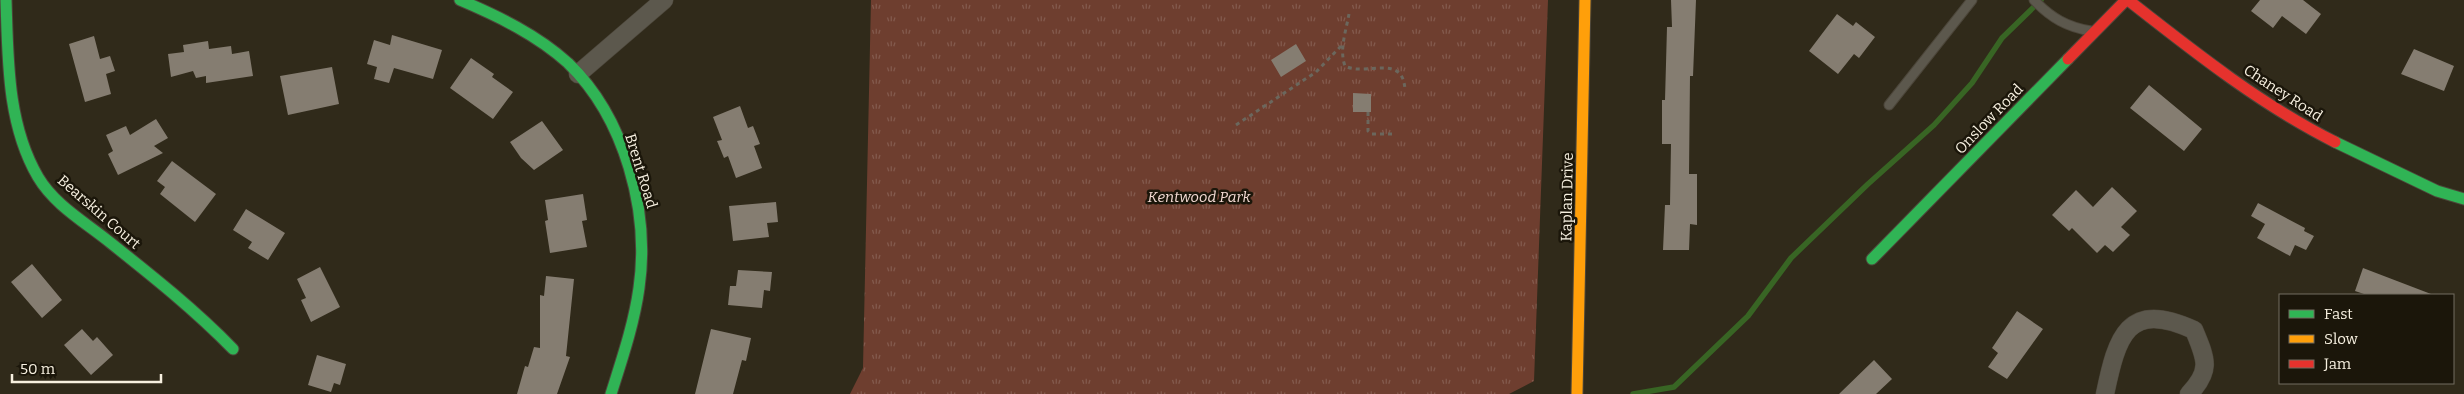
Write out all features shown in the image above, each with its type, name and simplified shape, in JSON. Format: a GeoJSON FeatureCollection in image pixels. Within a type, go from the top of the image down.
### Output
{"type":"FeatureCollection","features":[{"type":"Feature","properties":{"kind":"street","name":"Bearskin Court"},"geometry":{"type":"LineString","coordinates":[[6,0],[12,95],[18,127],[38,178],[60,202],[203,318],[233,349]]}},
{"type":"Feature","properties":{"kind":"street","name":"Brent Road"},"geometry":{"type":"LineString","coordinates":[[460,0],[483,9],[534,38],[578,74],[600,106],[620,144],[637,196],[640,219],[641,273],[637,300],[611,394]]}},
{"type":"Feature","properties":{"kind":"street"},"geometry":{"type":"LineString","coordinates":[[578,74],[664,0]]}},
{"type":"Feature","properties":{"kind":"street","name":"Kaplan Drive"},"geometry":{"type":"LineString","coordinates":[[1577,394],[1585,0]]}},
{"type":"Feature","properties":{"kind":"street","name":"Onslow Road"},"geometry":{"type":"LineString","coordinates":[[1872,260],[2127,0]]}},
{"type":"Feature","properties":{"kind":"street","name":"Chaney Road"},"geometry":{"type":"LineString","coordinates":[[2127,0],[2170,34],[2295,122],[2437,191],[2464,199]]}},
{"type":"Feature","properties":{"kind":"street"},"geometry":{"type":"LineString","coordinates":[[2105,394],[2114,353],[2118,345],[2127,330],[2148,318],[2171,320],[2194,330],[2205,367],[2202,381],[2189,394]]}},
{"type":"Feature","properties":{"kind":"lane"},"geometry":{"type":"LineString","coordinates":[[1889,105],[1972,0]]}},
{"type":"Feature","properties":{"kind":"lane"},"geometry":{"type":"LineString","coordinates":[[2034,0],[2044,11],[2070,27],[2095,32]]}},
{"type":"Feature","properties":{"kind":"path"},"geometry":{"type":"LineString","coordinates":[[1349,14],[1343,44],[1342,60],[1345,66],[1350,69],[1385,68],[1400,73],[1405,79],[1405,91]]}},
{"type":"Feature","properties":{"kind":"path"},"geometry":{"type":"LineString","coordinates":[[1236,125],[1316,72],[1343,44]]}},
{"type":"Feature","properties":{"kind":"path"},"geometry":{"type":"LineString","coordinates":[[1368,112],[1368,132],[1372,134],[1392,134]]}},
{"type":"Feature","properties":{"kind":"green space","name":"Kentwood Park"},"geometry":{"type":"Polygon","coordinates":[[[871,0],[1548,0],[1534,381],[1509,394],[850,394],[863,368],[871,0]]]}},
{"type":"Feature","properties":{"kind":"building"},"geometry":{"type":"Polygon","coordinates":[[[1671,0],[1696,0],[1693,76],[1690,76],[1689,174],[1697,174],[1697,225],[1690,224],[1689,250],[1663,250],[1665,205],[1670,205],[1671,144],[1662,144],[1662,100],[1665,100],[1667,27],[1672,27],[1671,0]]]}},
{"type":"Feature","properties":{"kind":"building"},"geometry":{"type":"Polygon","coordinates":[[[2260,0],[2303,0],[2321,14],[2306,34],[2282,16],[2273,28],[2251,11],[2260,0]]]}},
{"type":"Feature","properties":{"kind":"building"},"geometry":{"type":"Polygon","coordinates":[[[1837,14],[1853,26],[1856,22],[1875,37],[1859,58],[1854,54],[1838,74],[1809,51],[1837,14]]]}},
{"type":"Feature","properties":{"kind":"building"},"geometry":{"type":"Polygon","coordinates":[[[392,35],[442,50],[433,79],[394,68],[389,83],[374,79],[377,67],[367,64],[374,40],[390,45],[392,35]]]}},
{"type":"Feature","properties":{"kind":"building"},"geometry":{"type":"Polygon","coordinates":[[[94,36],[100,59],[110,56],[115,71],[106,74],[111,94],[85,102],[69,44],[94,36]]]}},
{"type":"Feature","properties":{"kind":"building"},"geometry":{"type":"Polygon","coordinates":[[[208,41],[209,49],[231,46],[232,54],[249,51],[253,76],[206,83],[206,76],[196,78],[193,71],[171,77],[168,54],[184,52],[183,45],[208,41]]]}},
{"type":"Feature","properties":{"kind":"building"},"geometry":{"type":"Polygon","coordinates":[[[1296,44],[1306,61],[1281,77],[1271,60],[1296,44]]]}},
{"type":"Feature","properties":{"kind":"building"},"geometry":{"type":"Polygon","coordinates":[[[2414,49],[2454,66],[2444,91],[2401,74],[2414,49]]]}},
{"type":"Feature","properties":{"kind":"building"},"geometry":{"type":"Polygon","coordinates":[[[471,58],[494,74],[492,77],[513,92],[493,119],[450,88],[471,58]]]}},
{"type":"Feature","properties":{"kind":"building"},"geometry":{"type":"Polygon","coordinates":[[[332,67],[339,104],[288,115],[280,76],[332,67]]]}},
{"type":"Feature","properties":{"kind":"building"},"geometry":{"type":"Polygon","coordinates":[[[2149,85],[2202,129],[2184,151],[2130,108],[2149,85]]]}},
{"type":"Feature","properties":{"kind":"building"},"geometry":{"type":"Polygon","coordinates":[[[1353,93],[1371,94],[1371,112],[1353,112],[1353,93]]]}},
{"type":"Feature","properties":{"kind":"building"},"geometry":{"type":"Polygon","coordinates":[[[740,106],[748,128],[753,126],[760,144],[754,146],[762,168],[736,178],[728,156],[724,158],[717,141],[722,140],[713,117],[740,106]]]}},
{"type":"Feature","properties":{"kind":"building"},"geometry":{"type":"Polygon","coordinates":[[[156,119],[168,138],[154,146],[163,153],[118,175],[108,154],[113,151],[106,135],[126,126],[130,135],[156,119]]]}},
{"type":"Feature","properties":{"kind":"building"},"geometry":{"type":"Polygon","coordinates":[[[542,121],[563,150],[534,170],[521,158],[510,142],[542,121]]]}},
{"type":"Feature","properties":{"kind":"building"},"geometry":{"type":"Polygon","coordinates":[[[172,161],[216,194],[195,222],[160,194],[165,187],[157,181],[172,161]]]}},
{"type":"Feature","properties":{"kind":"building"},"geometry":{"type":"Polygon","coordinates":[[[2112,187],[2137,211],[2121,227],[2130,235],[2113,252],[2105,245],[2097,253],[2072,228],[2069,231],[2052,215],[2076,190],[2093,207],[2112,187]]]}},
{"type":"Feature","properties":{"kind":"building"},"geometry":{"type":"Polygon","coordinates":[[[583,194],[587,220],[582,221],[587,247],[550,253],[545,221],[548,220],[545,200],[583,194]]]}},
{"type":"Feature","properties":{"kind":"building"},"geometry":{"type":"Polygon","coordinates":[[[776,202],[778,222],[767,223],[769,237],[733,241],[729,206],[776,202]]]}},
{"type":"Feature","properties":{"kind":"building"},"geometry":{"type":"Polygon","coordinates":[[[2258,203],[2305,228],[2304,231],[2314,236],[2306,250],[2295,245],[2290,256],[2257,238],[2265,224],[2251,216],[2258,203]]]}},
{"type":"Feature","properties":{"kind":"building"},"geometry":{"type":"Polygon","coordinates":[[[246,209],[285,233],[268,260],[248,248],[252,242],[233,230],[246,209]]]}},
{"type":"Feature","properties":{"kind":"building"},"geometry":{"type":"Polygon","coordinates":[[[32,264],[62,300],[42,318],[11,282],[32,264]]]}},
{"type":"Feature","properties":{"kind":"building"},"geometry":{"type":"Polygon","coordinates":[[[320,267],[340,307],[311,322],[301,300],[306,298],[297,279],[320,267]]]}},
{"type":"Feature","properties":{"kind":"building"},"geometry":{"type":"Polygon","coordinates":[[[2363,268],[2431,294],[2364,294],[2355,291],[2363,268]]]}},
{"type":"Feature","properties":{"kind":"building"},"geometry":{"type":"Polygon","coordinates":[[[738,270],[772,272],[770,291],[764,290],[762,308],[728,305],[730,286],[736,286],[738,270]]]}},
{"type":"Feature","properties":{"kind":"building"},"geometry":{"type":"Polygon","coordinates":[[[546,276],[574,279],[566,356],[570,357],[557,394],[517,394],[525,366],[528,367],[534,347],[540,348],[540,295],[544,296],[546,276]]]}},
{"type":"Feature","properties":{"kind":"building"},"geometry":{"type":"Polygon","coordinates":[[[2017,311],[2043,329],[2007,379],[1988,367],[1998,353],[1992,348],[2017,311]]]}},
{"type":"Feature","properties":{"kind":"building"},"geometry":{"type":"Polygon","coordinates":[[[82,329],[93,341],[97,337],[113,355],[91,375],[64,345],[82,329]]]}},
{"type":"Feature","properties":{"kind":"building"},"geometry":{"type":"Polygon","coordinates":[[[711,329],[751,338],[746,361],[742,360],[733,394],[695,394],[711,329]]]}},
{"type":"Feature","properties":{"kind":"building"},"geometry":{"type":"Polygon","coordinates":[[[317,355],[346,364],[340,385],[334,383],[331,392],[308,385],[317,355]]]}},
{"type":"Feature","properties":{"kind":"building"},"geometry":{"type":"Polygon","coordinates":[[[1874,360],[1892,379],[1876,394],[1839,394],[1874,360]]]}},
{"type":"Feature","properties":{"kind":"waterway"},"geometry":{"type":"LineString","coordinates":[[1633,394],[1674,387],[1748,316],[1791,258],[1868,184],[1934,125],[1972,83],[2002,38],[2041,0]]}},
{"type":"Feature","properties":{"kind":"traffic: fast"},"geometry":{"type":"LineString","coordinates":[[6,0],[11,91],[20,135],[38,177],[52,196],[61,204],[172,293],[233,349]]}},
{"type":"Feature","properties":{"kind":"traffic: fast"},"geometry":{"type":"LineString","coordinates":[[460,0],[517,27],[568,63],[588,85],[605,111],[618,138],[629,167],[636,197],[641,228],[641,258],[639,288],[634,315],[611,394]]}},
{"type":"Feature","properties":{"kind":"traffic: fast"},"geometry":{"type":"LineString","coordinates":[[1872,259],[2068,59]]}},
{"type":"Feature","properties":{"kind":"traffic: fast"},"geometry":{"type":"LineString","coordinates":[[2335,142],[2437,191],[2464,199]]}},
{"type":"Feature","properties":{"kind":"traffic: slow"},"geometry":{"type":"LineString","coordinates":[[1577,394],[1585,0]]}},
{"type":"Feature","properties":{"kind":"traffic: jam"},"geometry":{"type":"LineString","coordinates":[[2068,59],[2126,0]]}},
{"type":"Feature","properties":{"kind":"traffic: jam"},"geometry":{"type":"LineString","coordinates":[[2128,0],[2203,58],[2254,94],[2335,142]]}}]}
